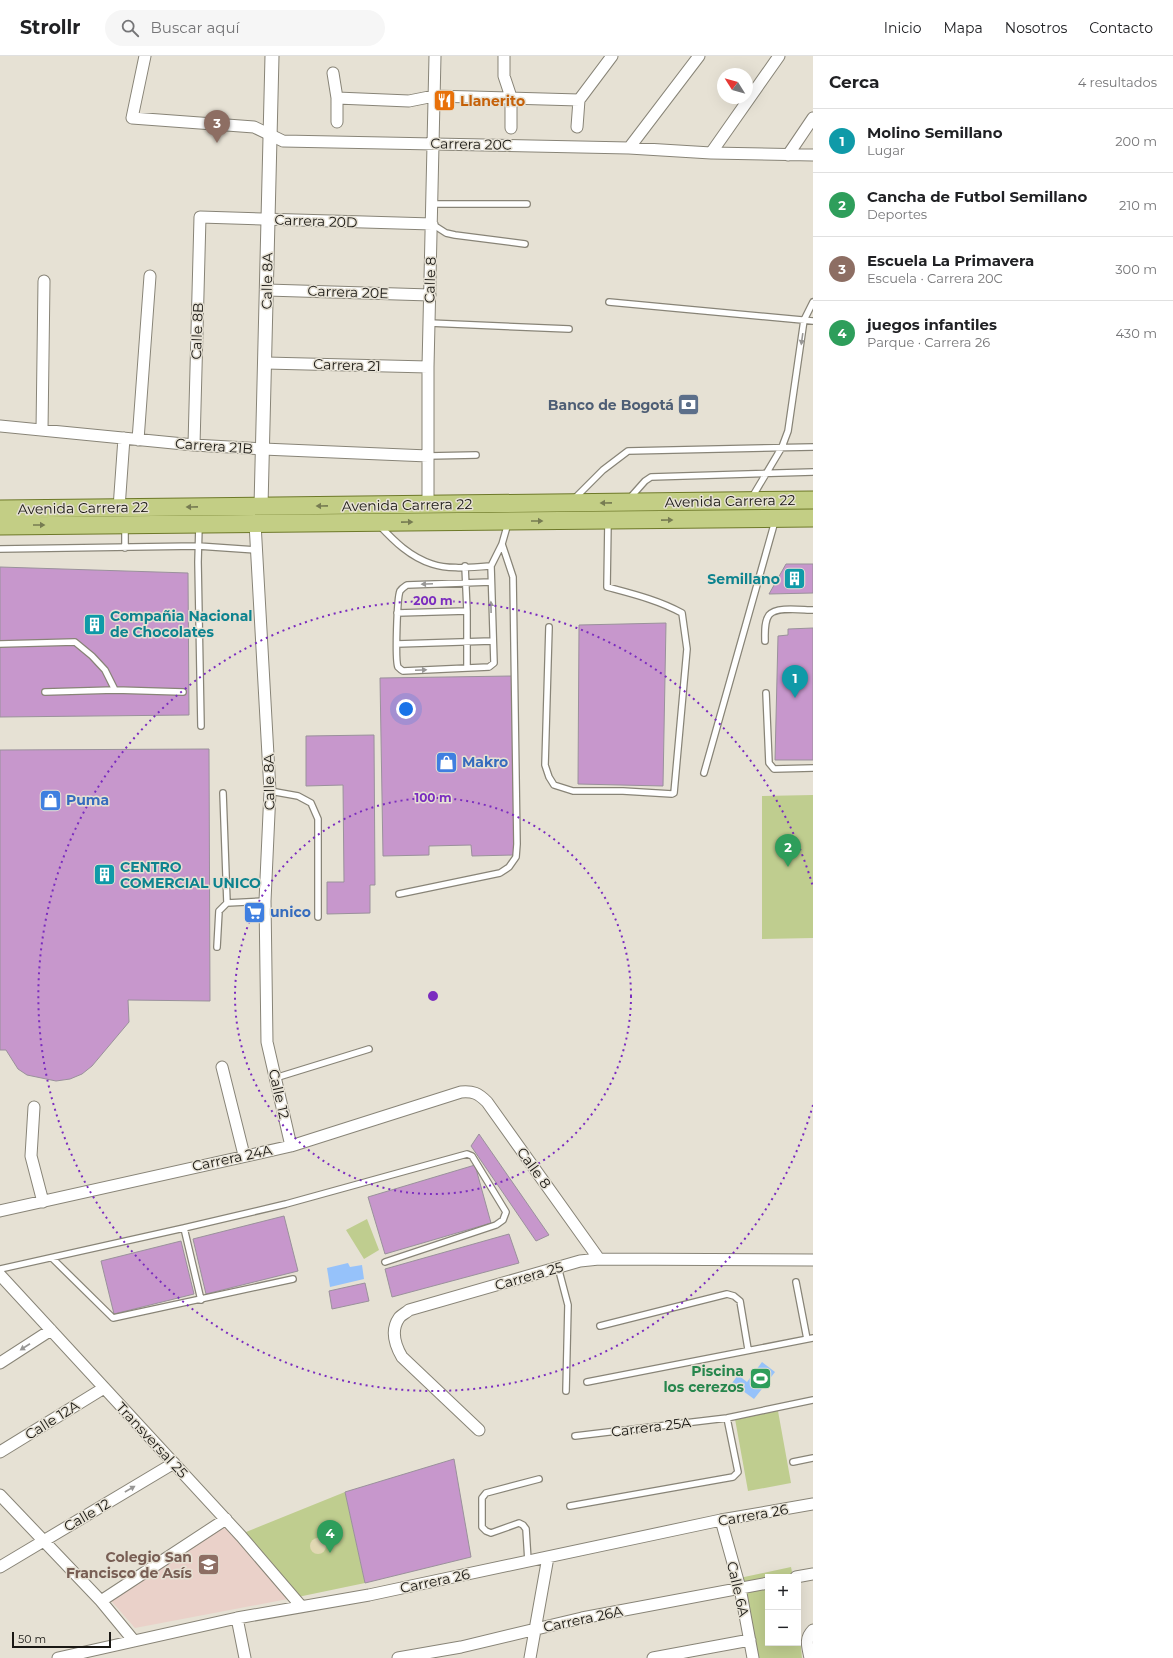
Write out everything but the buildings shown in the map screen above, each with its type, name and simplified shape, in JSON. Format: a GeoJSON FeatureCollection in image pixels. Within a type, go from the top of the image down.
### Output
{"type":"FeatureCollection","features":[{"type":"Feature","properties":{"kind":"main road","name":"Avenida Carrera 22"},"geometry":{"type":"LineString","coordinates":[[0,509],[813,500]]}},
{"type":"Feature","properties":{"kind":"main road","name":"Avenida Carrera 22"},"geometry":{"type":"LineString","coordinates":[[0,526],[813,518]]}},
{"type":"Feature","properties":{"kind":"street","name":"Carrera 20C"},"geometry":{"type":"LineString","coordinates":[[145,56],[132,118],[254,127],[283,141],[629,148],[711,153],[813,155]]}},
{"type":"Feature","properties":{"kind":"street","name":"Calle 8A"},"geometry":{"type":"LineString","coordinates":[[261,506],[266,363],[272,56]]}},
{"type":"Feature","properties":{"kind":"street","name":"Calle 8"},"geometry":{"type":"LineString","coordinates":[[428,504],[428,367],[435,56]]}},
{"type":"Feature","properties":{"kind":"street"},"geometry":{"type":"LineString","coordinates":[[504,56],[504,76],[511,97],[511,128]]}},
{"type":"Feature","properties":{"kind":"street"},"geometry":{"type":"LineString","coordinates":[[577,127],[579,100],[612,56]]}},
{"type":"Feature","properties":{"kind":"street"},"geometry":{"type":"LineString","coordinates":[[629,148],[699,56]]}},
{"type":"Feature","properties":{"kind":"street"},"geometry":{"type":"LineString","coordinates":[[711,153],[779,56]]}},
{"type":"Feature","properties":{"kind":"street"},"geometry":{"type":"LineString","coordinates":[[333,73],[337,98],[337,122]]}},
{"type":"Feature","properties":{"kind":"street"},"geometry":{"type":"LineString","coordinates":[[337,98],[408,101],[434,96],[579,100]]}},
{"type":"Feature","properties":{"kind":"street"},"geometry":{"type":"LineString","coordinates":[[788,155],[813,118]]}},
{"type":"Feature","properties":{"kind":"street","name":"Carrera 20D"},"geometry":{"type":"LineString","coordinates":[[200,217],[432,224]]}},
{"type":"Feature","properties":{"kind":"street","name":"Calle 8B"},"geometry":{"type":"LineString","coordinates":[[194,445],[200,217]]}},
{"type":"Feature","properties":{"kind":"street"},"geometry":{"type":"LineString","coordinates":[[138,440],[150,276]]}},
{"type":"Feature","properties":{"kind":"street"},"geometry":{"type":"LineString","coordinates":[[42,430],[44,281]]}},
{"type":"Feature","properties":{"kind":"street","name":"Carrera 20E"},"geometry":{"type":"LineString","coordinates":[[267,290],[430,295]]}},
{"type":"Feature","properties":{"kind":"street","name":"Carrera 21"},"geometry":{"type":"LineString","coordinates":[[266,363],[428,367]]}},
{"type":"Feature","properties":{"kind":"street","name":"Carrera 21B"},"geometry":{"type":"LineString","coordinates":[[0,426],[138,440],[263,450],[428,456]]}},
{"type":"Feature","properties":{"kind":"street"},"geometry":{"type":"LineString","coordinates":[[119,508],[124,438]]}},
{"type":"Feature","properties":{"kind":"street","name":"Calle 8A"},"geometry":{"type":"LineString","coordinates":[[256,524],[270,791],[266,901],[267,1042]]}},
{"type":"Feature","properties":{"kind":"street","name":"Calle 12"},"geometry":{"type":"LineString","coordinates":[[267,1042],[291,1146]]}},
{"type":"Feature","properties":{"kind":"street"},"geometry":{"type":"LineString","coordinates":[[222,1066],[244,1155]]}},
{"type":"Feature","properties":{"kind":"street","name":"Calle 8"},"geometry":{"type":"LineString","coordinates":[[461,1092],[472,1091],[480,1094],[487,1102],[599,1259]]}},
{"type":"Feature","properties":{"kind":"street","name":"Carrera 24A"},"geometry":{"type":"LineString","coordinates":[[0,1211],[244,1155],[291,1146],[461,1092]]}},
{"type":"Feature","properties":{"kind":"street"},"geometry":{"type":"LineString","coordinates":[[34,1107],[31,1156],[43,1202]]}},
{"type":"Feature","properties":{"kind":"street","name":"Carrera 25"},"geometry":{"type":"LineString","coordinates":[[479,1430],[402,1357],[395,1345],[394,1332],[399,1318],[409,1310],[580,1261],[599,1259],[813,1260]]}},
{"type":"Feature","properties":{"kind":"street","name":"Transversal 25"},"geometry":{"type":"LineString","coordinates":[[0,1275],[226,1519],[301,1606]]}},
{"type":"Feature","properties":{"kind":"street"},"geometry":{"type":"LineString","coordinates":[[0,1363],[51,1330]]}},
{"type":"Feature","properties":{"kind":"street","name":"Calle 12A"},"geometry":{"type":"LineString","coordinates":[[0,1452],[104,1388]]}},
{"type":"Feature","properties":{"kind":"street","name":"Calle 12"},"geometry":{"type":"LineString","coordinates":[[0,1567],[174,1463]]}},
{"type":"Feature","properties":{"kind":"street"},"geometry":{"type":"LineString","coordinates":[[0,1495],[101,1601],[134,1641]]}},
{"type":"Feature","properties":{"kind":"street","name":"Carrera 26"},"geometry":{"type":"LineString","coordinates":[[58,1658],[237,1618],[369,1595],[722,1520],[813,1504]]}},
{"type":"Feature","properties":{"kind":"street"},"geometry":{"type":"LineString","coordinates":[[101,1601],[226,1519]]}},
{"type":"Feature","properties":{"kind":"street","name":"Calle 6A"},"geometry":{"type":"LineString","coordinates":[[722,1520],[740,1588],[753,1658]]}},
{"type":"Feature","properties":{"kind":"street"},"geometry":{"type":"LineString","coordinates":[[530,1658],[548,1556]]}},
{"type":"Feature","properties":{"kind":"street"},"geometry":{"type":"LineString","coordinates":[[801,1576],[813,1574]]}},
{"type":"Feature","properties":{"kind":"street","name":"Carrera 26A"},"geometry":{"type":"LineString","coordinates":[[398,1658],[462,1652],[535,1629],[582,1618],[765,1584]]}},
{"type":"Feature","properties":{"kind":"street"},"geometry":{"type":"LineString","coordinates":[[237,1618],[246,1658]]}},
{"type":"Feature","properties":{"kind":"street"},"geometry":{"type":"LineString","coordinates":[[810,1658],[806,1641],[811,1632]]}},
{"type":"Feature","properties":{"kind":"street"},"geometry":{"type":"LineString","coordinates":[[653,1658],[750,1640]]}},
{"type":"Feature","properties":{"kind":"lane"},"geometry":{"type":"LineString","coordinates":[[432,204],[528,204]]}},
{"type":"Feature","properties":{"kind":"lane"},"geometry":{"type":"LineString","coordinates":[[432,224],[446,233],[455,236],[525,244]]}},
{"type":"Feature","properties":{"kind":"lane"},"geometry":{"type":"LineString","coordinates":[[609,302],[813,321]]}},
{"type":"Feature","properties":{"kind":"lane"},"geometry":{"type":"LineString","coordinates":[[750,501],[782,447],[788,431],[804,320],[813,302]]}},
{"type":"Feature","properties":{"kind":"lane"},"geometry":{"type":"LineString","coordinates":[[429,324],[569,329]]}},
{"type":"Feature","properties":{"kind":"lane"},"geometry":{"type":"LineString","coordinates":[[569,503],[603,470],[628,451],[813,447]]}},
{"type":"Feature","properties":{"kind":"lane"},"geometry":{"type":"LineString","coordinates":[[428,456],[476,455]]}},
{"type":"Feature","properties":{"kind":"lane"},"geometry":{"type":"LineString","coordinates":[[626,502],[645,480],[651,477],[813,472]]}},
{"type":"Feature","properties":{"kind":"lane"},"geometry":{"type":"LineString","coordinates":[[704,773],[776,519]]}},
{"type":"Feature","properties":{"kind":"lane"},"geometry":{"type":"LineString","coordinates":[[549,627],[545,765],[549,777],[554,785],[573,791],[622,791],[672,794],[675,790],[686,649],[682,613],[652,599],[607,587],[608,520]]}},
{"type":"Feature","properties":{"kind":"lane"},"geometry":{"type":"LineString","coordinates":[[491,582],[407,585],[399,592],[397,613],[398,666],[403,671],[492,666],[494,663],[492,641],[491,566],[502,544],[509,521]]}},
{"type":"Feature","properties":{"kind":"lane"},"geometry":{"type":"LineString","coordinates":[[376,522],[398,545],[432,564],[448,566],[491,566]]}},
{"type":"Feature","properties":{"kind":"lane"},"geometry":{"type":"LineString","coordinates":[[199,524],[198,546],[201,726]]}},
{"type":"Feature","properties":{"kind":"lane"},"geometry":{"type":"LineString","coordinates":[[125,525],[125,548]]}},
{"type":"Feature","properties":{"kind":"lane"},"geometry":{"type":"LineString","coordinates":[[398,894],[500,873],[509,867],[516,857],[517,806],[513,577],[502,544]]}},
{"type":"Feature","properties":{"kind":"lane"},"geometry":{"type":"LineString","coordinates":[[0,549],[198,546],[257,550]]}},
{"type":"Feature","properties":{"kind":"lane"},"geometry":{"type":"LineString","coordinates":[[465,566],[468,642],[467,668]]}},
{"type":"Feature","properties":{"kind":"lane"},"geometry":{"type":"LineString","coordinates":[[765,641],[766,624],[769,615],[778,610],[813,610]]}},
{"type":"Feature","properties":{"kind":"lane"},"geometry":{"type":"LineString","coordinates":[[397,613],[467,611]]}},
{"type":"Feature","properties":{"kind":"lane"},"geometry":{"type":"LineString","coordinates":[[397,644],[492,641]]}},
{"type":"Feature","properties":{"kind":"lane"},"geometry":{"type":"LineString","coordinates":[[0,644],[75,642],[92,656],[105,670],[115,690]]}},
{"type":"Feature","properties":{"kind":"lane"},"geometry":{"type":"LineString","coordinates":[[45,692],[115,690],[183,692]]}},
{"type":"Feature","properties":{"kind":"lane"},"geometry":{"type":"LineString","coordinates":[[766,693],[769,763],[774,768],[813,768]]}},
{"type":"Feature","properties":{"kind":"lane"},"geometry":{"type":"LineString","coordinates":[[270,791],[298,796],[310,804],[318,819],[318,917]]}},
{"type":"Feature","properties":{"kind":"lane"},"geometry":{"type":"LineString","coordinates":[[224,793],[227,903]]}},
{"type":"Feature","properties":{"kind":"lane"},"geometry":{"type":"LineString","coordinates":[[218,947],[219,911],[227,903],[266,901]]}},
{"type":"Feature","properties":{"kind":"lane"},"geometry":{"type":"LineString","coordinates":[[275,1078],[368,1049]]}},
{"type":"Feature","properties":{"kind":"lane"},"geometry":{"type":"LineString","coordinates":[[0,1269],[286,1204],[468,1154],[472,1156],[506,1212],[503,1220],[496,1225],[385,1262]]}},
{"type":"Feature","properties":{"kind":"lane"},"geometry":{"type":"LineString","coordinates":[[184,1228],[201,1300]]}},
{"type":"Feature","properties":{"kind":"lane"},"geometry":{"type":"LineString","coordinates":[[52,1258],[113,1318],[293,1279]]}},
{"type":"Feature","properties":{"kind":"lane"},"geometry":{"type":"LineString","coordinates":[[558,1267],[568,1305],[566,1391]]}},
{"type":"Feature","properties":{"kind":"lane"},"geometry":{"type":"LineString","coordinates":[[587,1382],[748,1349],[810,1338],[796,1282]]}},
{"type":"Feature","properties":{"kind":"lane"},"geometry":{"type":"LineString","coordinates":[[600,1326],[727,1294],[734,1296],[740,1301],[748,1349]]}},
{"type":"Feature","properties":{"kind":"lane","name":"Carrera 25A"},"geometry":{"type":"LineString","coordinates":[[575,1436],[727,1418],[813,1400]]}},
{"type":"Feature","properties":{"kind":"lane"},"geometry":{"type":"LineString","coordinates":[[570,1506],[733,1477],[738,1472],[727,1418]]}},
{"type":"Feature","properties":{"kind":"lane"},"geometry":{"type":"LineString","coordinates":[[793,1462],[813,1458]]}},
{"type":"Feature","properties":{"kind":"lane"},"geometry":{"type":"LineString","coordinates":[[528,1561],[526,1529],[523,1525],[518,1523],[491,1533],[486,1531],[482,1527],[482,1498],[486,1494],[539,1479]]}},
{"type":"Feature","properties":{"kind":"shaded area","name":"Colegio San Francisco de Asís"},"geometry":{"type":"Polygon","coordinates":[[[222,1522],[293,1598],[135,1628],[106,1595],[222,1522]]]}},
{"type":"Feature","properties":{"kind":"green space"},"geometry":{"type":"Polygon","coordinates":[[[813,795],[813,938],[762,939],[762,796],[813,795]]]}},
{"type":"Feature","properties":{"kind":"green space"},"geometry":{"type":"Polygon","coordinates":[[[367,1219],[379,1250],[364,1259],[346,1230],[367,1219]]]}},
{"type":"Feature","properties":{"kind":"green space"},"geometry":{"type":"Polygon","coordinates":[[[778,1411],[791,1483],[748,1491],[735,1419],[778,1411]]]}},
{"type":"Feature","properties":{"kind":"green space"},"geometry":{"type":"Polygon","coordinates":[[[345,1492],[365,1583],[293,1598],[236,1536],[345,1492]]]}},
{"type":"Feature","properties":{"kind":"green space"},"geometry":{"type":"Polygon","coordinates":[[[791,1567],[792,1574],[765,1574],[765,1646],[801,1646],[802,1658],[752,1658],[735,1579],[791,1567]]]}},
{"type":"Feature","properties":{"kind":"sand"},"geometry":{"type":"Polygon","coordinates":[[[318,1538],[324,1540],[326,1546],[324,1552],[318,1554],[312,1552],[310,1546],[312,1540],[318,1538]]]}},
{"type":"Feature","properties":{"kind":"water"},"geometry":{"type":"Polygon","coordinates":[[[348,1263],[350,1267],[362,1265],[364,1279],[330,1287],[327,1268],[348,1263]]]}},
{"type":"Feature","properties":{"kind":"water","name":"Piscina los cerezos"},"geometry":{"type":"Polygon","coordinates":[[[762,1362],[775,1372],[754,1399],[732,1383],[738,1375],[747,1382],[762,1362]]]}},
{"type":"Feature","properties":{"kind":"place","name":"Llanerito"},"geometry":{"type":"Point","coordinates":[444,101]}},
{"type":"Feature","properties":{"kind":"place","name":"Escuela La Primavera"},"geometry":{"type":"Point","coordinates":[217,143]}},
{"type":"Feature","properties":{"kind":"place","name":"Banco de Bogotá"},"geometry":{"type":"Point","coordinates":[689,405]}},
{"type":"Feature","properties":{"kind":"place","name":"Semillano"},"geometry":{"type":"Point","coordinates":[795,579]}},
{"type":"Feature","properties":{"kind":"place","name":"Compañia Nacional de Chocolates"},"geometry":{"type":"Point","coordinates":[94,624]}},
{"type":"Feature","properties":{"kind":"place","name":"Molino Semillano"},"geometry":{"type":"Point","coordinates":[795,698]}},
{"type":"Feature","properties":{"kind":"place","name":"Makro"},"geometry":{"type":"Point","coordinates":[447,762]}},
{"type":"Feature","properties":{"kind":"place","name":"Puma"},"geometry":{"type":"Point","coordinates":[51,800]}},
{"type":"Feature","properties":{"kind":"place","name":"Cancha de Futbol Semillano"},"geometry":{"type":"Point","coordinates":[788,867]}},
{"type":"Feature","properties":{"kind":"place","name":"CENTRO COMERCIAL UNICO"},"geometry":{"type":"Point","coordinates":[105,875]}},
{"type":"Feature","properties":{"kind":"place","name":"unico"},"geometry":{"type":"Point","coordinates":[254,912]}},
{"type":"Feature","properties":{"kind":"place","name":"Piscina los cerezos"},"geometry":{"type":"Point","coordinates":[760,1379]}},
{"type":"Feature","properties":{"kind":"place","name":"juegos infantiles"},"geometry":{"type":"Point","coordinates":[330,1553]}},
{"type":"Feature","properties":{"kind":"place","name":"Colegio San Francisco de Asís"},"geometry":{"type":"Point","coordinates":[208,1565]}}]}
